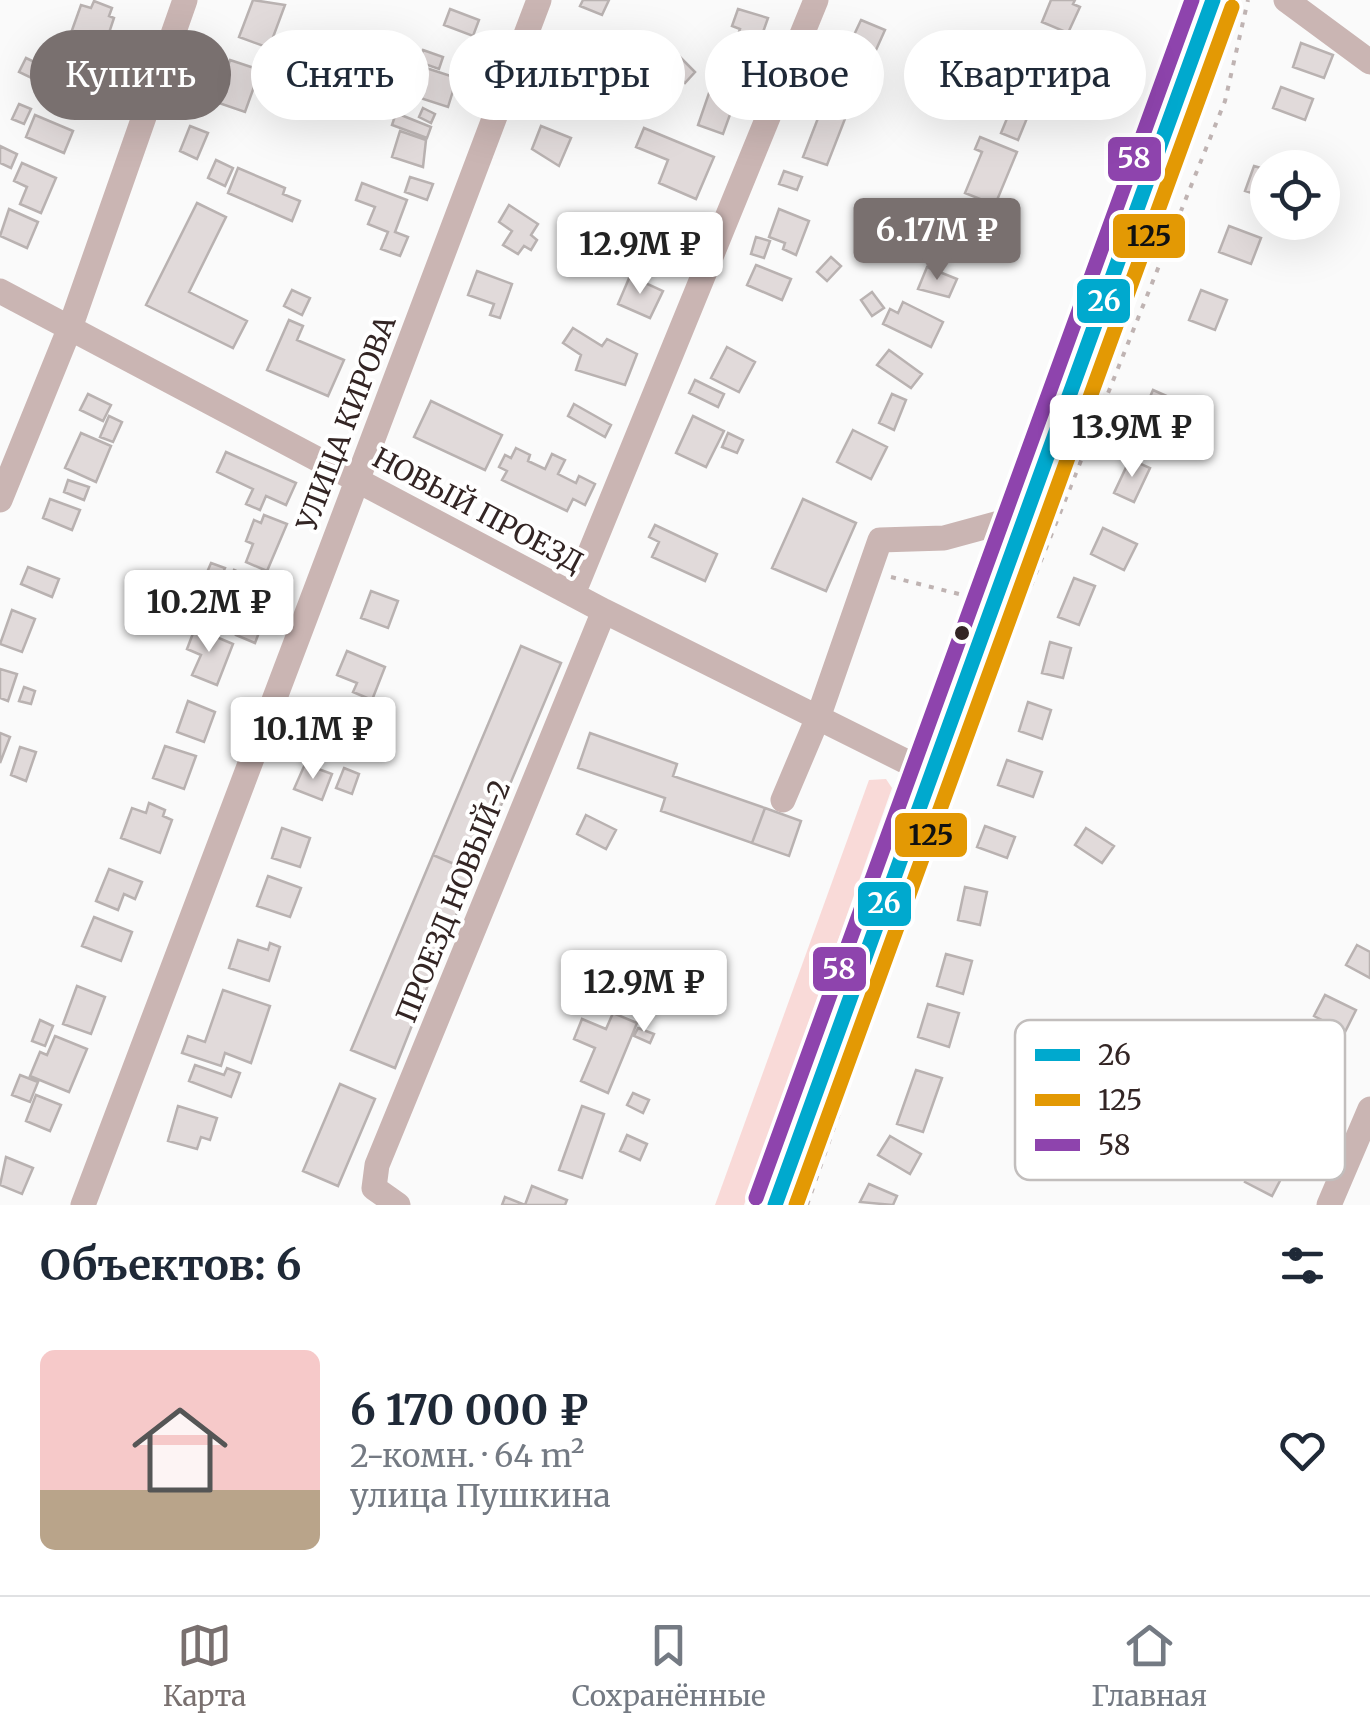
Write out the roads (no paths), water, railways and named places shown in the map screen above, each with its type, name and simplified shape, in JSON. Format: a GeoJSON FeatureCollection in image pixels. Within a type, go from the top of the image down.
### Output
{"type":"FeatureCollection","features":[{"type":"Feature","properties":{"kind":"main road"},"geometry":{"type":"LineString","coordinates":[[774,1205],[1213,0]]}},
{"type":"Feature","properties":{"kind":"street"},"geometry":{"type":"LineString","coordinates":[[0,500],[71,325],[185,0]]}},
{"type":"Feature","properties":{"kind":"street","name":"УЛИЦА КИРОВА"},"geometry":{"type":"LineString","coordinates":[[84,1205],[539,0]]}},
{"type":"Feature","properties":{"kind":"street"},"geometry":{"type":"LineString","coordinates":[[573,594],[816,0]]}},
{"type":"Feature","properties":{"kind":"street"},"geometry":{"type":"LineString","coordinates":[[1286,0],[1370,62]]}},
{"type":"Feature","properties":{"kind":"street","name":"НОВЫЙ ПРОЕЗД"},"geometry":{"type":"LineString","coordinates":[[0,291],[71,325],[604,611],[931,774]]}},
{"type":"Feature","properties":{"kind":"street"},"geometry":{"type":"LineString","coordinates":[[783,800],[819,715],[880,540],[944,538],[1025,516]]}},
{"type":"Feature","properties":{"kind":"street","name":"ПРОЕЗД НОВЫЙ-2"},"geometry":{"type":"LineString","coordinates":[[398,1205],[374,1188],[377,1164],[604,611]]}},
{"type":"Feature","properties":{"kind":"street"},"geometry":{"type":"LineString","coordinates":[[1345,1168],[1370,1109]]}},
{"type":"Feature","properties":{"kind":"street"},"geometry":{"type":"LineString","coordinates":[[1329,1205],[1340,1180]]}}]}
